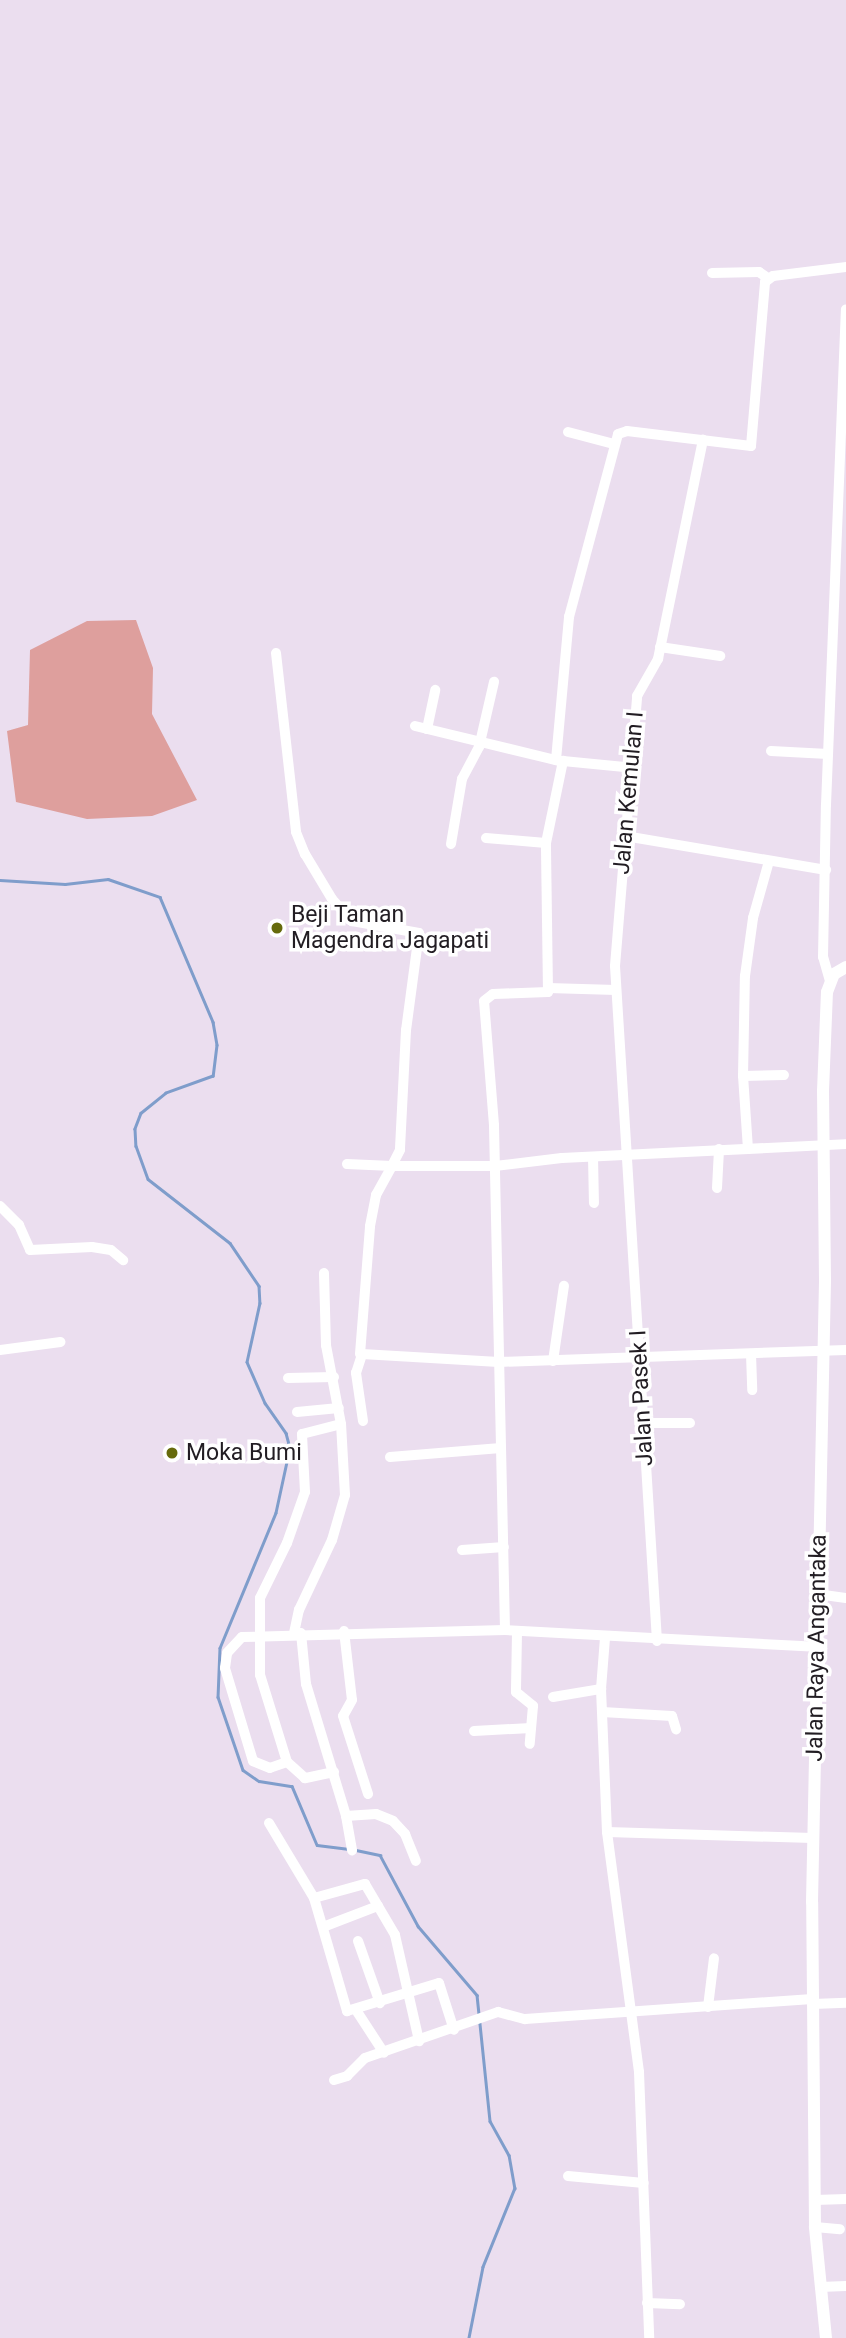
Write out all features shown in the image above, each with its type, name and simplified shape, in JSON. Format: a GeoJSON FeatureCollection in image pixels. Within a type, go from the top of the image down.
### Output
{"type":"FeatureCollection","features":[{"type":"Feature","properties":{"kind":"main road"},"geometry":{"type":"LineString","coordinates":[[830,981],[846,967]]}},
{"type":"Feature","properties":{"kind":"main road","name":"Jalan Raya Angantaka"},"geometry":{"type":"LineString","coordinates":[[826,2338],[815,2200],[813,1838],[823,1349],[824,1147],[830,981]]}},
{"type":"Feature","properties":{"kind":"street"},"geometry":{"type":"LineString","coordinates":[[712,273],[759,272],[768,278],[846,267]]}},
{"type":"Feature","properties":{"kind":"street"},"geometry":{"type":"LineString","coordinates":[[505,1630],[495,1166],[484,1001],[493,994],[545,996],[548,988],[546,843],[560,761],[569,617],[614,444],[622,431],[747,446],[754,442],[763,290],[768,278]]}},
{"type":"Feature","properties":{"kind":"street"},"geometry":{"type":"LineString","coordinates":[[830,981],[823,957],[833,633],[842,532],[846,309]]}},
{"type":"Feature","properties":{"kind":"street"},"geometry":{"type":"LineString","coordinates":[[568,432],[614,444]]}},
{"type":"Feature","properties":{"kind":"street","name":"Jalan Kemulan I"},"geometry":{"type":"LineString","coordinates":[[624,1156],[617,990],[625,836],[635,768],[637,696],[660,647],[703,440]]}},
{"type":"Feature","properties":{"kind":"street"},"geometry":{"type":"LineString","coordinates":[[833,633],[846,634]]}},
{"type":"Feature","properties":{"kind":"street"},"geometry":{"type":"LineString","coordinates":[[660,647],[720,656]]}},
{"type":"Feature","properties":{"kind":"street"},"geometry":{"type":"LineString","coordinates":[[276,653],[296,832],[305,854],[332,899],[352,921],[419,933],[406,1030],[400,1150],[376,1195],[363,1282],[360,1354],[356,1373],[363,1421]]}},
{"type":"Feature","properties":{"kind":"street"},"geometry":{"type":"LineString","coordinates":[[451,844],[462,779],[481,740],[494,682]]}},
{"type":"Feature","properties":{"kind":"street"},"geometry":{"type":"LineString","coordinates":[[427,729],[435,690]]}},
{"type":"Feature","properties":{"kind":"street"},"geometry":{"type":"LineString","coordinates":[[415,726],[560,761],[635,768]]}},
{"type":"Feature","properties":{"kind":"street"},"geometry":{"type":"LineString","coordinates":[[771,751],[828,754]]}},
{"type":"Feature","properties":{"kind":"street"},"geometry":{"type":"LineString","coordinates":[[625,836],[826,870]]}},
{"type":"Feature","properties":{"kind":"street"},"geometry":{"type":"LineString","coordinates":[[486,838],[546,843]]}},
{"type":"Feature","properties":{"kind":"street"},"geometry":{"type":"LineString","coordinates":[[748,1150],[743,1076],[747,956],[769,861]]}},
{"type":"Feature","properties":{"kind":"street"},"geometry":{"type":"LineString","coordinates":[[548,988],[617,990]]}},
{"type":"Feature","properties":{"kind":"street"},"geometry":{"type":"LineString","coordinates":[[743,1076],[784,1075]]}},
{"type":"Feature","properties":{"kind":"street"},"geometry":{"type":"LineString","coordinates":[[346,1164],[495,1166],[593,1157],[846,1144]]}},
{"type":"Feature","properties":{"kind":"street"},"geometry":{"type":"LineString","coordinates":[[717,1188],[719,1150]]}},
{"type":"Feature","properties":{"kind":"street","name":"Jalan Pasek I"},"geometry":{"type":"LineString","coordinates":[[624,1156],[642,1356],[642,1423],[657,1641]]}},
{"type":"Feature","properties":{"kind":"street"},"geometry":{"type":"LineString","coordinates":[[593,1157],[594,1203]]}},
{"type":"Feature","properties":{"kind":"street"},"geometry":{"type":"LineString","coordinates":[[0,1206],[19,1225],[30,1250],[92,1247],[111,1250],[123,1261]]}},
{"type":"Feature","properties":{"kind":"street"},"geometry":{"type":"LineString","coordinates":[[324,1273],[326,1345],[339,1408],[345,1494],[332,1540],[299,1609],[307,1632],[306,1684],[334,1772],[352,1850]]}},
{"type":"Feature","properties":{"kind":"street"},"geometry":{"type":"LineString","coordinates":[[553,1361],[564,1286]]}},
{"type":"Feature","properties":{"kind":"street"},"geometry":{"type":"LineString","coordinates":[[0,1350],[60,1342]]}},
{"type":"Feature","properties":{"kind":"street"},"geometry":{"type":"LineString","coordinates":[[360,1354],[499,1362],[846,1350]]}},
{"type":"Feature","properties":{"kind":"street"},"geometry":{"type":"LineString","coordinates":[[751,1354],[752,1390]]}},
{"type":"Feature","properties":{"kind":"street"},"geometry":{"type":"LineString","coordinates":[[288,1378],[334,1377]]}},
{"type":"Feature","properties":{"kind":"street"},"geometry":{"type":"LineString","coordinates":[[297,1412],[339,1408]]}},
{"type":"Feature","properties":{"kind":"street"},"geometry":{"type":"LineString","coordinates":[[642,1423],[690,1423]]}},
{"type":"Feature","properties":{"kind":"street"},"geometry":{"type":"LineString","coordinates":[[334,1772],[304,1778],[287,1762],[262,1683],[259,1634],[261,1592],[287,1543],[305,1492],[302,1434],[341,1424]]}},
{"type":"Feature","properties":{"kind":"street"},"geometry":{"type":"LineString","coordinates":[[390,1457],[501,1447]]}},
{"type":"Feature","properties":{"kind":"street"},"geometry":{"type":"LineString","coordinates":[[462,1550],[504,1547]]}},
{"type":"Feature","properties":{"kind":"street"},"geometry":{"type":"LineString","coordinates":[[817,1594],[846,1598]]}},
{"type":"Feature","properties":{"kind":"street"},"geometry":{"type":"LineString","coordinates":[[287,1762],[270,1768],[253,1761],[225,1668],[236,1641],[259,1634],[307,1632],[434,1634],[505,1630],[657,1641],[816,1647]]}},
{"type":"Feature","properties":{"kind":"street"},"geometry":{"type":"LineString","coordinates":[[344,1631],[352,1700],[343,1716],[368,1794]]}},
{"type":"Feature","properties":{"kind":"street"},"geometry":{"type":"LineString","coordinates":[[517,1632],[516,1696],[531,1703],[530,1744]]}},
{"type":"Feature","properties":{"kind":"street"},"geometry":{"type":"LineString","coordinates":[[605,1638],[601,1689],[607,1832],[633,2012],[649,2338]]}},
{"type":"Feature","properties":{"kind":"street"},"geometry":{"type":"LineString","coordinates":[[552,1697],[601,1689]]}},
{"type":"Feature","properties":{"kind":"street"},"geometry":{"type":"LineString","coordinates":[[602,1713],[666,1715],[673,1718],[676,1729]]}},
{"type":"Feature","properties":{"kind":"street"},"geometry":{"type":"LineString","coordinates":[[474,1731],[531,1728]]}},
{"type":"Feature","properties":{"kind":"street"},"geometry":{"type":"LineString","coordinates":[[346,1816],[376,1814],[393,1821],[405,1834],[416,1861]]}},
{"type":"Feature","properties":{"kind":"street"},"geometry":{"type":"LineString","coordinates":[[269,1823],[314,1898],[346,2009],[356,2010],[440,1983],[454,2029]]}},
{"type":"Feature","properties":{"kind":"street"},"geometry":{"type":"LineString","coordinates":[[607,1832],[813,1838]]}},
{"type":"Feature","properties":{"kind":"street"},"geometry":{"type":"LineString","coordinates":[[314,1898],[363,1882],[395,1934],[419,2041]]}},
{"type":"Feature","properties":{"kind":"street"},"geometry":{"type":"LineString","coordinates":[[323,1927],[378,1906]]}},
{"type":"Feature","properties":{"kind":"street"},"geometry":{"type":"LineString","coordinates":[[358,1941],[380,2003]]}},
{"type":"Feature","properties":{"kind":"street"},"geometry":{"type":"LineString","coordinates":[[708,2007],[714,1958]]}},
{"type":"Feature","properties":{"kind":"street"},"geometry":{"type":"LineString","coordinates":[[334,2080],[347,2076],[365,2058],[454,2029],[490,2014],[504,2012],[525,2020],[813,2001],[846,2003]]}},
{"type":"Feature","properties":{"kind":"street"},"geometry":{"type":"LineString","coordinates":[[356,2010],[384,2053]]}},
{"type":"Feature","properties":{"kind":"street"},"geometry":{"type":"LineString","coordinates":[[568,2176],[643,2183]]}},
{"type":"Feature","properties":{"kind":"street"},"geometry":{"type":"LineString","coordinates":[[815,2200],[846,2199]]}},
{"type":"Feature","properties":{"kind":"street"},"geometry":{"type":"LineString","coordinates":[[816,2227],[840,2229]]}},
{"type":"Feature","properties":{"kind":"street"},"geometry":{"type":"LineString","coordinates":[[820,2287],[846,2286]]}},
{"type":"Feature","properties":{"kind":"street"},"geometry":{"type":"LineString","coordinates":[[647,2303],[680,2304]]}},
{"type":"Feature","properties":{"kind":"shaded area"},"geometry":{"type":"Polygon","coordinates":[[[136,620],[153,668],[152,714],[197,800],[152,816],[87,819],[16,802],[7,731],[28,725],[30,650],[87,621],[136,620]]]}},
{"type":"Feature","properties":{"kind":"waterway"},"geometry":{"type":"LineString","coordinates":[[0,880],[65,884],[108,879],[160,897],[213,1022],[217,1045],[213,1076],[166,1093],[141,1113],[135,1129],[136,1146],[148,1179],[230,1243],[259,1286],[260,1303],[247,1362],[265,1403],[286,1433],[290,1448],[276,1513],[220,1648],[218,1697],[243,1770],[259,1781],[292,1786],[317,1845],[349,1849]]}},
{"type":"Feature","properties":{"kind":"waterway"},"geometry":{"type":"LineString","coordinates":[[356,1850],[380,1855],[418,1926],[477,1995],[490,2121],[509,2155],[515,2188],[483,2267],[469,2338]]}},
{"type":"Feature","properties":{"kind":"place","name":"Beji Taman Magendra Jagapati"},"geometry":{"type":"Point","coordinates":[277,928]}},
{"type":"Feature","properties":{"kind":"place","name":"Moka Bumi"},"geometry":{"type":"Point","coordinates":[172,1453]}}]}
